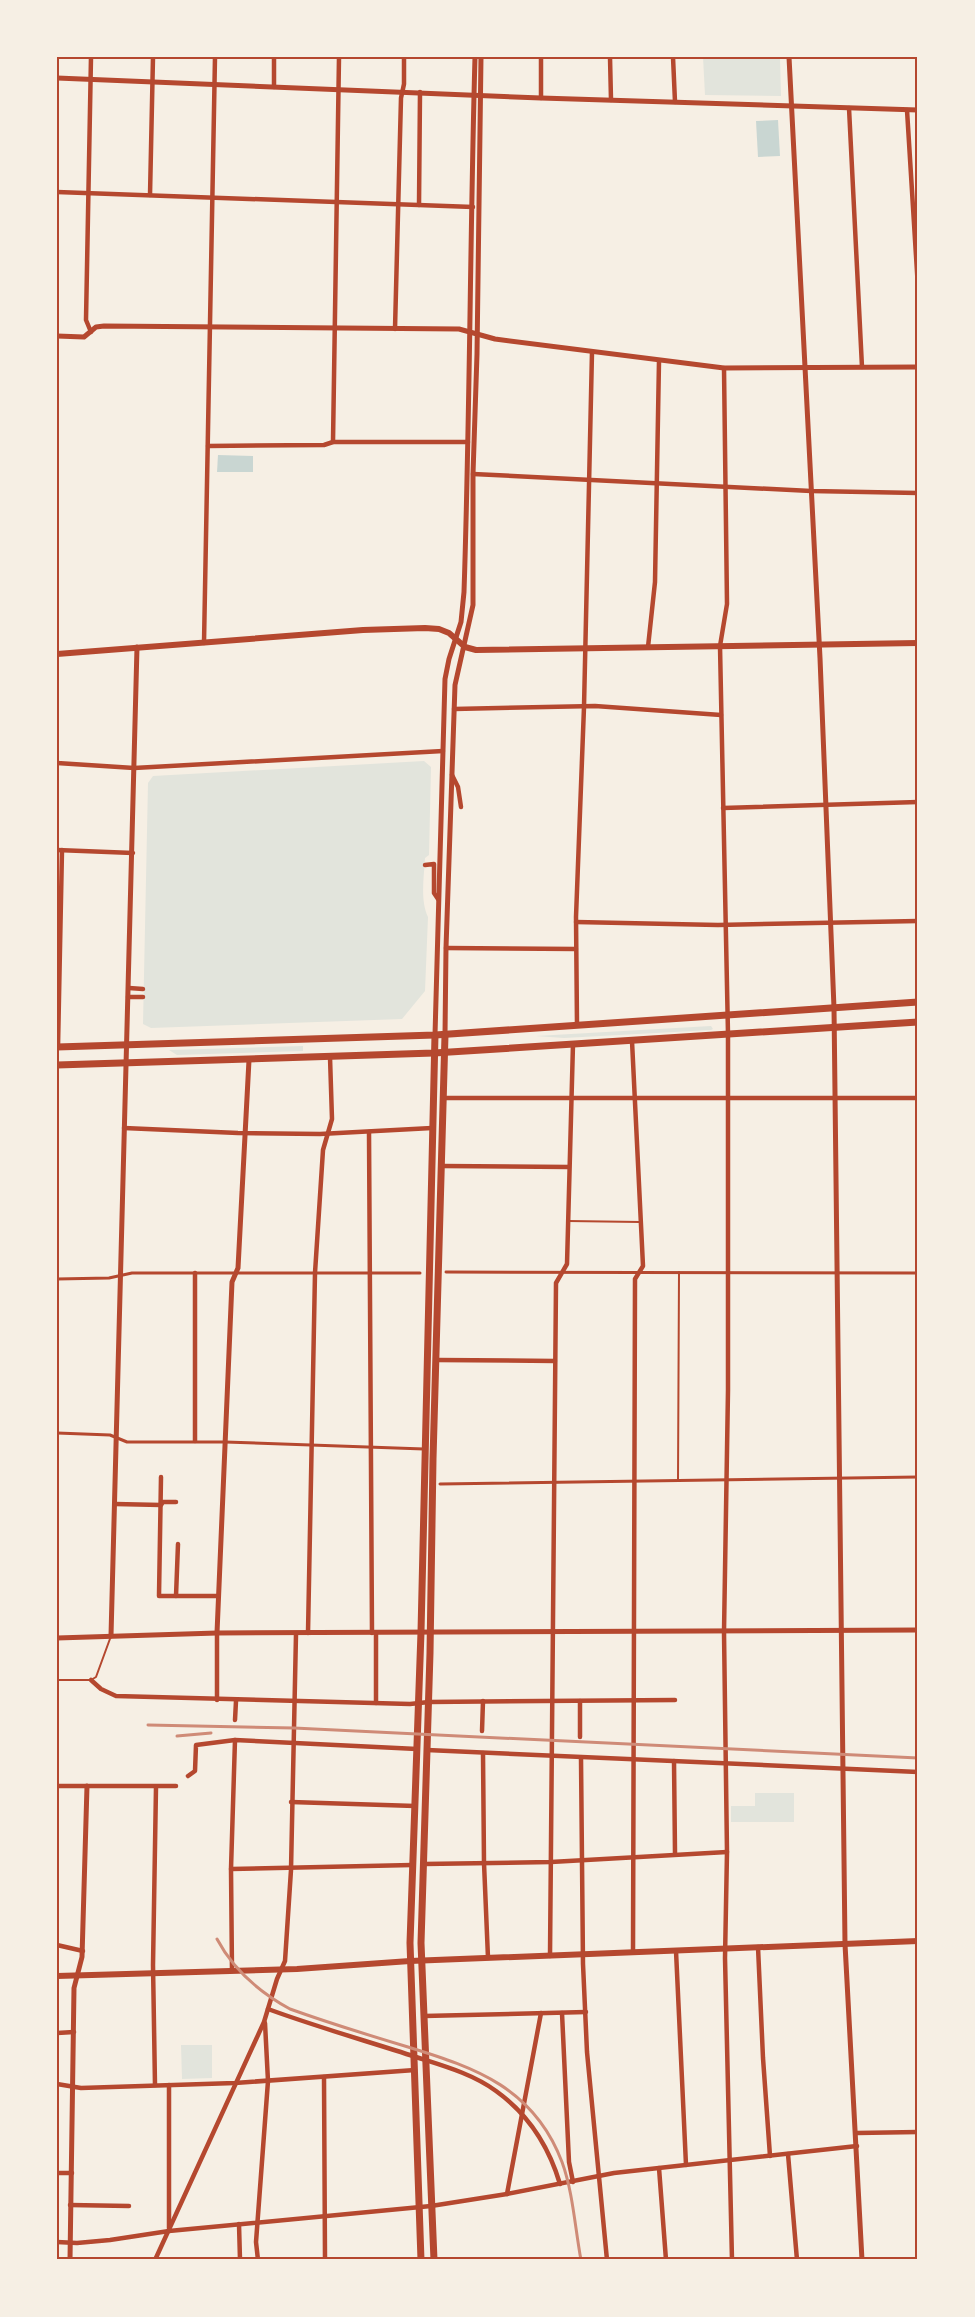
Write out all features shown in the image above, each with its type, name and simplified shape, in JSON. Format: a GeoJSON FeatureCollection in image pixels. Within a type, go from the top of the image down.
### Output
{"type":"FeatureCollection","features":[{"type":"Feature","properties":{"kind":"highway"},"geometry":{"type":"LineString","coordinates":[[57,1047],[445,1035],[918,1002]]}},
{"type":"Feature","properties":{"kind":"highway"},"geometry":{"type":"LineString","coordinates":[[57,1065],[434,1053],[918,1022]]}},
{"type":"Feature","properties":{"kind":"highway"},"geometry":{"type":"LineString","coordinates":[[421,2260],[410,1961],[421,1632],[435,1035]]}},
{"type":"Feature","properties":{"kind":"highway"},"geometry":{"type":"LineString","coordinates":[[434,2260],[422,1961],[445,1035]]}},
{"type":"Feature","properties":{"kind":"main road"},"geometry":{"type":"LineString","coordinates":[[57,654],[425,628],[439,629],[465,646],[476,650],[918,643]]}},
{"type":"Feature","properties":{"kind":"main road"},"geometry":{"type":"LineString","coordinates":[[57,1976],[281,1970],[410,1961],[918,1941]]}},
{"type":"Feature","properties":{"kind":"street"},"geometry":{"type":"LineString","coordinates":[[91,57],[86,320],[91,332]]}},
{"type":"Feature","properties":{"kind":"street"},"geometry":{"type":"LineString","coordinates":[[150,195],[153,57]]}},
{"type":"Feature","properties":{"kind":"street"},"geometry":{"type":"LineString","coordinates":[[204,643],[215,57]]}},
{"type":"Feature","properties":{"kind":"street"},"geometry":{"type":"LineString","coordinates":[[274,57],[274,87]]}},
{"type":"Feature","properties":{"kind":"street"},"geometry":{"type":"LineString","coordinates":[[333,442],[339,57]]}},
{"type":"Feature","properties":{"kind":"street"},"geometry":{"type":"LineString","coordinates":[[395,329],[404,57]]}},
{"type":"Feature","properties":{"kind":"street"},"geometry":{"type":"LineString","coordinates":[[435,1035],[445,679],[448,658],[461,622],[464,592],[475,57]]}},
{"type":"Feature","properties":{"kind":"street"},"geometry":{"type":"LineString","coordinates":[[445,1035],[455,685],[473,604],[473,474],[481,57]]}},
{"type":"Feature","properties":{"kind":"street"},"geometry":{"type":"LineString","coordinates":[[541,57],[541,98]]}},
{"type":"Feature","properties":{"kind":"street"},"geometry":{"type":"LineString","coordinates":[[610,57],[611,100]]}},
{"type":"Feature","properties":{"kind":"street"},"geometry":{"type":"LineString","coordinates":[[673,57],[675,102]]}},
{"type":"Feature","properties":{"kind":"street"},"geometry":{"type":"LineString","coordinates":[[789,57],[835,1026],[844,1944],[862,2260]]}},
{"type":"Feature","properties":{"kind":"street"},"geometry":{"type":"LineString","coordinates":[[57,78],[541,98],[918,110]]}},
{"type":"Feature","properties":{"kind":"street"},"geometry":{"type":"LineString","coordinates":[[419,205],[420,92]]}},
{"type":"Feature","properties":{"kind":"street"},"geometry":{"type":"LineString","coordinates":[[849,108],[862,367]]}},
{"type":"Feature","properties":{"kind":"street"},"geometry":{"type":"LineString","coordinates":[[907,110],[918,288]]}},
{"type":"Feature","properties":{"kind":"street"},"geometry":{"type":"LineString","coordinates":[[57,192],[473,207]]}},
{"type":"Feature","properties":{"kind":"street"},"geometry":{"type":"LineString","coordinates":[[57,336],[84,337],[96,327],[104,326],[459,329],[477,336],[724,368],[918,367]]}},
{"type":"Feature","properties":{"kind":"street"},"geometry":{"type":"LineString","coordinates":[[577,1025],[576,922],[584,707],[592,352]]}},
{"type":"Feature","properties":{"kind":"street"},"geometry":{"type":"LineString","coordinates":[[648,647],[655,582],[659,361]]}},
{"type":"Feature","properties":{"kind":"street"},"geometry":{"type":"LineString","coordinates":[[724,368],[727,604],[720,646],[728,1015],[724,1632],[726,1949],[732,2260]]}},
{"type":"Feature","properties":{"kind":"street"},"geometry":{"type":"LineString","coordinates":[[208,446],[324,445],[333,442],[468,442]]}},
{"type":"Feature","properties":{"kind":"street"},"geometry":{"type":"LineString","coordinates":[[473,474],[811,491],[918,493]]}},
{"type":"Feature","properties":{"kind":"street"},"geometry":{"type":"LineString","coordinates":[[111,1636],[137,647]]}},
{"type":"Feature","properties":{"kind":"street"},"geometry":{"type":"LineString","coordinates":[[454,709],[584,707],[721,715]]}},
{"type":"Feature","properties":{"kind":"street"},"geometry":{"type":"LineString","coordinates":[[57,763],[135,768],[443,751]]}},
{"type":"Feature","properties":{"kind":"street"},"geometry":{"type":"LineString","coordinates":[[288,760],[289,766]]}},
{"type":"Feature","properties":{"kind":"street"},"geometry":{"type":"LineString","coordinates":[[452,775],[458,787],[461,807]]}},
{"type":"Feature","properties":{"kind":"street"},"geometry":{"type":"LineString","coordinates":[[723,808],[918,802]]}},
{"type":"Feature","properties":{"kind":"street"},"geometry":{"type":"LineString","coordinates":[[57,1047],[59,850],[133,853]]}},
{"type":"Feature","properties":{"kind":"street"},"geometry":{"type":"LineString","coordinates":[[425,864],[434,864],[434,893],[438,899]]}},
{"type":"Feature","properties":{"kind":"street"},"geometry":{"type":"LineString","coordinates":[[576,922],[725,924],[918,921]]}},
{"type":"Feature","properties":{"kind":"street"},"geometry":{"type":"LineString","coordinates":[[446,948],[576,949]]}},
{"type":"Feature","properties":{"kind":"street"},"geometry":{"type":"LineString","coordinates":[[129,988],[144,989]]}},
{"type":"Feature","properties":{"kind":"street"},"geometry":{"type":"LineString","coordinates":[[128,997],[143,997]]}},
{"type":"Feature","properties":{"kind":"street"},"geometry":{"type":"LineString","coordinates":[[632,1041],[643,1266],[635,1279],[633,1952]]}},
{"type":"Feature","properties":{"kind":"street"},"geometry":{"type":"LineString","coordinates":[[550,1956],[556,1283],[567,1264],[573,1044]]}},
{"type":"Feature","properties":{"kind":"street"},"geometry":{"type":"LineString","coordinates":[[308,1634],[315,1274],[323,1149],[332,1119],[330,1057]]}},
{"type":"Feature","properties":{"kind":"street"},"geometry":{"type":"LineString","coordinates":[[217,1700],[218,1596],[231,1282],[238,1268],[249,1060]]}},
{"type":"Feature","properties":{"kind":"street"},"geometry":{"type":"LineString","coordinates":[[444,1098],[918,1098]]}},
{"type":"Feature","properties":{"kind":"street"},"geometry":{"type":"LineString","coordinates":[[124,1128],[245,1133],[369,1132],[432,1128]]}},
{"type":"Feature","properties":{"kind":"street"},"geometry":{"type":"LineString","coordinates":[[369,1132],[376,1703]]}},
{"type":"Feature","properties":{"kind":"street"},"geometry":{"type":"LineString","coordinates":[[442,1166],[569,1167]]}},
{"type":"Feature","properties":{"kind":"street"},"geometry":{"type":"LineString","coordinates":[[446,1272],[918,1273]]}},
{"type":"Feature","properties":{"kind":"street"},"geometry":{"type":"LineString","coordinates":[[195,1273],[195,1441]]}},
{"type":"Feature","properties":{"kind":"street"},"geometry":{"type":"LineString","coordinates":[[57,1279],[109,1278],[132,1274],[420,1273]]}},
{"type":"Feature","properties":{"kind":"street"},"geometry":{"type":"LineString","coordinates":[[437,1360],[555,1361]]}},
{"type":"Feature","properties":{"kind":"street"},"geometry":{"type":"LineString","coordinates":[[57,1433],[110,1436],[128,1442],[195,1441],[424,1449]]}},
{"type":"Feature","properties":{"kind":"street"},"geometry":{"type":"LineString","coordinates":[[161,1477],[159,1596],[218,1596]]}},
{"type":"Feature","properties":{"kind":"street"},"geometry":{"type":"LineString","coordinates":[[440,1484],[918,1477]]}},
{"type":"Feature","properties":{"kind":"street"},"geometry":{"type":"LineString","coordinates":[[115,1504],[176,1503]]}},
{"type":"Feature","properties":{"kind":"street"},"geometry":{"type":"LineString","coordinates":[[176,1596],[178,1545]]}},
{"type":"Feature","properties":{"kind":"street"},"geometry":{"type":"LineString","coordinates":[[57,1638],[217,1633],[918,1630]]}},
{"type":"Feature","properties":{"kind":"street"},"geometry":{"type":"LineString","coordinates":[[155,2260],[264,2022],[285,1960],[290,1868],[296,1634]]}},
{"type":"Feature","properties":{"kind":"street"},"geometry":{"type":"LineString","coordinates":[[91,1680],[101,1689],[116,1696],[236,1701],[418,1703],[675,1700]]}},
{"type":"Feature","properties":{"kind":"street"},"geometry":{"type":"LineString","coordinates":[[235,1720],[236,1701]]}},
{"type":"Feature","properties":{"kind":"street"},"geometry":{"type":"LineString","coordinates":[[482,1731],[483,1701]]}},
{"type":"Feature","properties":{"kind":"street"},"geometry":{"type":"LineString","coordinates":[[580,1701],[580,1737]]}},
{"type":"Feature","properties":{"kind":"street"},"geometry":{"type":"LineString","coordinates":[[232,1971],[231,1869],[235,1740]]}},
{"type":"Feature","properties":{"kind":"street"},"geometry":{"type":"LineString","coordinates":[[189,1776],[195,1771],[196,1744],[235,1740],[417,1749]]}},
{"type":"Feature","properties":{"kind":"street"},"geometry":{"type":"LineString","coordinates":[[427,1750],[918,1772]]}},
{"type":"Feature","properties":{"kind":"street"},"geometry":{"type":"LineString","coordinates":[[483,1754],[488,1958]]}},
{"type":"Feature","properties":{"kind":"street"},"geometry":{"type":"LineString","coordinates":[[581,1758],[581,1859],[586,2013],[598,2176],[607,2260]]}},
{"type":"Feature","properties":{"kind":"street"},"geometry":{"type":"LineString","coordinates":[[674,1761],[675,1854]]}},
{"type":"Feature","properties":{"kind":"street"},"geometry":{"type":"LineString","coordinates":[[57,1786],[176,1786]]}},
{"type":"Feature","properties":{"kind":"street"},"geometry":{"type":"LineString","coordinates":[[70,2260],[74,1988],[83,1951],[87,1786]]}},
{"type":"Feature","properties":{"kind":"street"},"geometry":{"type":"LineString","coordinates":[[155,2085],[153,1974],[156,1787]]}},
{"type":"Feature","properties":{"kind":"street"},"geometry":{"type":"LineString","coordinates":[[291,1802],[415,1806]]}},
{"type":"Feature","properties":{"kind":"street"},"geometry":{"type":"LineString","coordinates":[[424,1864],[551,1862],[727,1852]]}},
{"type":"Feature","properties":{"kind":"street"},"geometry":{"type":"LineString","coordinates":[[231,1869],[412,1865]]}},
{"type":"Feature","properties":{"kind":"street"},"geometry":{"type":"LineString","coordinates":[[57,1945],[83,1951]]}},
{"type":"Feature","properties":{"kind":"street"},"geometry":{"type":"LineString","coordinates":[[758,1947],[770,2156]]}},
{"type":"Feature","properties":{"kind":"street"},"geometry":{"type":"LineString","coordinates":[[676,1951],[686,2165]]}},
{"type":"Feature","properties":{"kind":"street"},"geometry":{"type":"LineString","coordinates":[[268,2009],[426,2060],[486,2085],[513,2105],[521,2114],[548,2151],[560,2184]]}},
{"type":"Feature","properties":{"kind":"street"},"geometry":{"type":"LineString","coordinates":[[507,2194],[541,2013]]}},
{"type":"Feature","properties":{"kind":"street"},"geometry":{"type":"LineString","coordinates":[[562,2013],[569,2162],[573,2182]]}},
{"type":"Feature","properties":{"kind":"street"},"geometry":{"type":"LineString","coordinates":[[424,2016],[586,2013]]}},
{"type":"Feature","properties":{"kind":"street"},"geometry":{"type":"LineString","coordinates":[[258,2260],[258,2222],[268,2081],[264,2022]]}},
{"type":"Feature","properties":{"kind":"street"},"geometry":{"type":"LineString","coordinates":[[57,2033],[74,2032]]}},
{"type":"Feature","properties":{"kind":"street"},"geometry":{"type":"LineString","coordinates":[[57,2084],[81,2088],[235,2083],[415,2070]]}},
{"type":"Feature","properties":{"kind":"street"},"geometry":{"type":"LineString","coordinates":[[324,2077],[325,2260]]}},
{"type":"Feature","properties":{"kind":"street"},"geometry":{"type":"LineString","coordinates":[[169,2085],[169,2231]]}},
{"type":"Feature","properties":{"kind":"street"},"geometry":{"type":"LineString","coordinates":[[856,2133],[918,2132]]}},
{"type":"Feature","properties":{"kind":"street"},"geometry":{"type":"LineString","coordinates":[[57,2242],[110,2241],[169,2231],[431,2206],[598,2176],[857,2146]]}},
{"type":"Feature","properties":{"kind":"street"},"geometry":{"type":"LineString","coordinates":[[788,2154],[797,2260]]}},
{"type":"Feature","properties":{"kind":"street"},"geometry":{"type":"LineString","coordinates":[[659,2168],[666,2260]]}},
{"type":"Feature","properties":{"kind":"street"},"geometry":{"type":"LineString","coordinates":[[57,2173],[72,2173]]}},
{"type":"Feature","properties":{"kind":"street"},"geometry":{"type":"LineString","coordinates":[[70,2205],[129,2206]]}},
{"type":"Feature","properties":{"kind":"street"},"geometry":{"type":"LineString","coordinates":[[239,2224],[240,2260]]}},
{"type":"Feature","properties":{"kind":"lane"},"geometry":{"type":"LineString","coordinates":[[568,1221],[641,1222]]}},
{"type":"Feature","properties":{"kind":"lane"},"geometry":{"type":"LineString","coordinates":[[678,1481],[679,1272]]}},
{"type":"Feature","properties":{"kind":"lane"},"geometry":{"type":"LineString","coordinates":[[57,1680],[91,1680],[99,1674],[111,1636]]}},
{"type":"Feature","properties":{"kind":"shaded area"},"geometry":{"type":"Polygon","coordinates":[[[703,57],[780,57],[781,96],[705,95],[703,57]]]}},
{"type":"Feature","properties":{"kind":"shaded area"},"geometry":{"type":"Polygon","coordinates":[[[778,120],[780,156],[758,157],[756,121],[778,120]]]}},
{"type":"Feature","properties":{"kind":"shaded area"},"geometry":{"type":"Polygon","coordinates":[[[218,455],[253,456],[253,472],[217,472],[218,455]]]}},
{"type":"Feature","properties":{"kind":"shaded area"},"geometry":{"type":"Polygon","coordinates":[[[424,761],[431,767],[429,855],[425,858],[423,888],[428,917],[425,991],[402,1019],[151,1028],[143,1024],[148,783],[153,776],[424,761]]]}},
{"type":"Feature","properties":{"kind":"shaded area"},"geometry":{"type":"Polygon","coordinates":[[[711,1026],[713,1029],[711,1030],[564,1038],[536,1036],[711,1026]]]}},
{"type":"Feature","properties":{"kind":"shaded area"},"geometry":{"type":"Polygon","coordinates":[[[303,1046],[303,1051],[177,1055],[169,1050],[303,1046]]]}},
{"type":"Feature","properties":{"kind":"shaded area"},"geometry":{"type":"Polygon","coordinates":[[[755,1793],[794,1793],[794,1822],[731,1822],[731,1806],[755,1806],[755,1793]]]}},
{"type":"Feature","properties":{"kind":"shaded area"},"geometry":{"type":"Polygon","coordinates":[[[181,2045],[212,2045],[212,2078],[182,2079],[181,2045]]]}},
{"type":"Feature","properties":{"kind":"railway"},"geometry":{"type":"LineString","coordinates":[[148,1725],[294,1728],[918,1758]]}},
{"type":"Feature","properties":{"kind":"railway"},"geometry":{"type":"LineString","coordinates":[[177,1736],[211,1733]]}},
{"type":"Feature","properties":{"kind":"railway"},"geometry":{"type":"LineString","coordinates":[[217,1939],[231,1961],[248,1980],[290,2009],[457,2063],[500,2085],[519,2099],[536,2116],[550,2137],[562,2162],[571,2198],[581,2260]]}}]}
